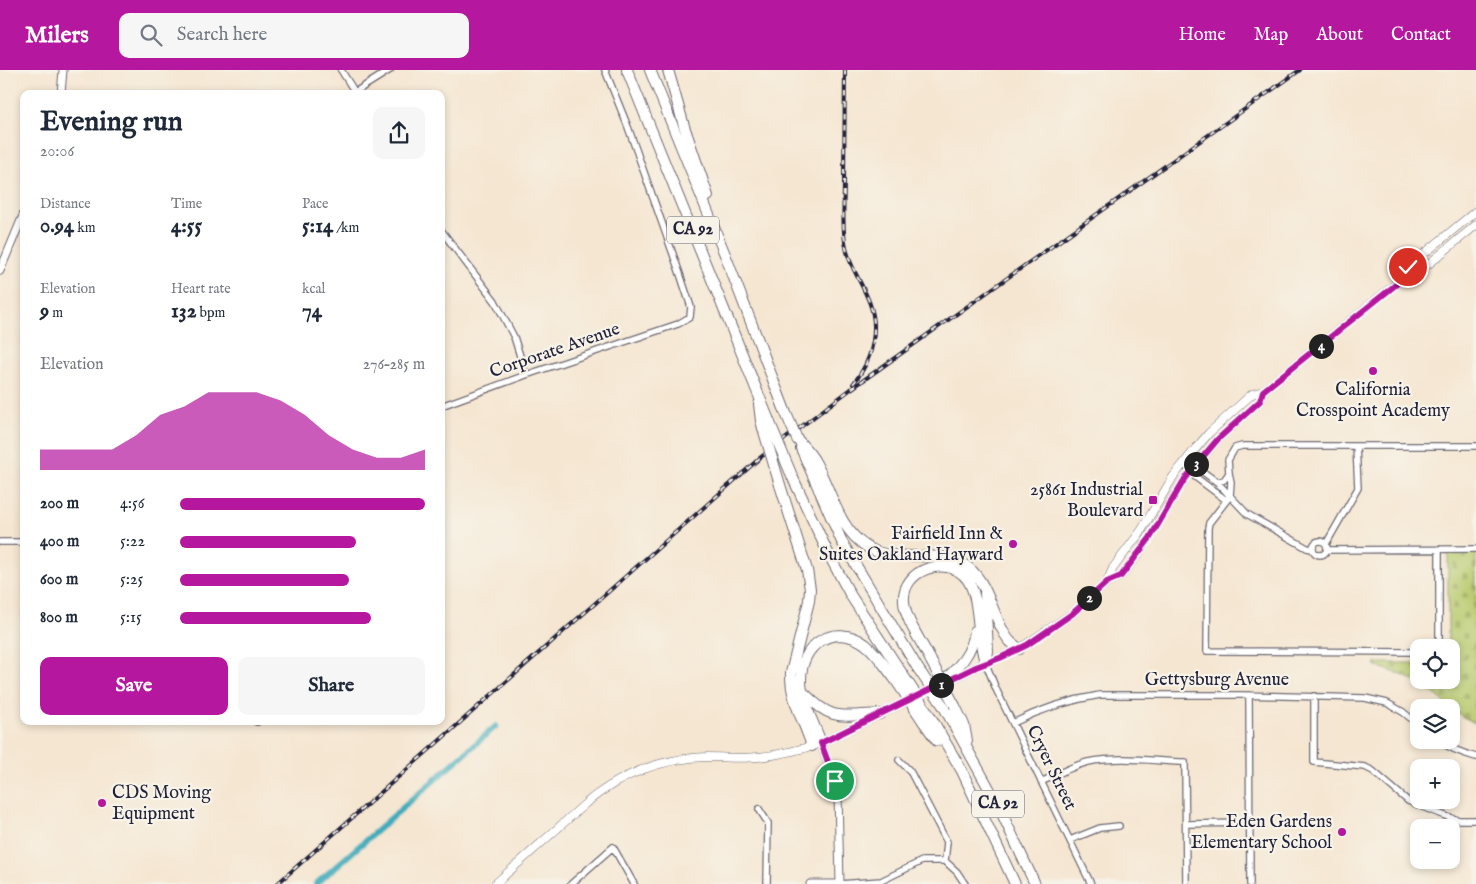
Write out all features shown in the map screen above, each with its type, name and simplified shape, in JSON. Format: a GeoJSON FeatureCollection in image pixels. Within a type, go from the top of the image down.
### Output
{"type":"FeatureCollection","features":[{"type":"Feature","properties":{"kind":"highway","name":"CA 92"},"geometry":{"type":"LineString","coordinates":[[627,70],[757,391],[767,426],[850,596],[899,677],[962,771],[1016,884]]}},
{"type":"Feature","properties":{"kind":"highway","name":"CA 92"},"geometry":{"type":"LineString","coordinates":[[650,70],[726,257],[785,411],[797,439],[811,462],[842,542],[969,749],[998,803],[1035,884]]}},
{"type":"Feature","properties":{"kind":"highway"},"geometry":{"type":"LineString","coordinates":[[668,70],[700,175],[722,236],[726,257]]}},
{"type":"Feature","properties":{"kind":"highway"},"geometry":{"type":"LineString","coordinates":[[767,426],[780,485],[809,581],[809,601],[791,673],[791,684],[794,699],[817,744]]}},
{"type":"Feature","properties":{"kind":"highway"},"geometry":{"type":"LineString","coordinates":[[811,462],[851,532],[860,542],[873,550],[887,555],[939,557],[956,560],[969,568],[990,598],[1008,639],[1020,649]]}},
{"type":"Feature","properties":{"kind":"highway"},"geometry":{"type":"LineString","coordinates":[[969,749],[964,725],[905,608],[904,597],[910,580],[918,573],[929,568],[944,567],[957,571],[968,580],[972,587],[982,653],[986,664]]}},
{"type":"Feature","properties":{"kind":"highway"},"geometry":{"type":"LineString","coordinates":[[985,592],[988,651],[986,664]]}},
{"type":"Feature","properties":{"kind":"highway"},"geometry":{"type":"LineString","coordinates":[[938,687],[971,650],[977,617]]}},
{"type":"Feature","properties":{"kind":"highway"},"geometry":{"type":"LineString","coordinates":[[817,744],[801,682],[802,670],[809,651],[819,642],[830,636],[841,634],[853,637],[867,645],[899,677]]}},
{"type":"Feature","properties":{"kind":"highway"},"geometry":{"type":"LineString","coordinates":[[803,692],[820,708],[836,716],[880,714]]}},
{"type":"Feature","properties":{"kind":"main road"},"geometry":{"type":"LineString","coordinates":[[1107,582],[1113,568],[1141,531],[1184,462],[1209,433],[1252,394],[1263,391],[1404,277],[1408,267],[1476,211]]}},
{"type":"Feature","properties":{"kind":"main road"},"geometry":{"type":"LineString","coordinates":[[1404,277],[1414,276],[1476,225]]}},
{"type":"Feature","properties":{"kind":"main road"},"geometry":{"type":"LineString","coordinates":[[1436,258],[1441,249],[1456,234],[1455,228]]}},
{"type":"Feature","properties":{"kind":"main road"},"geometry":{"type":"LineString","coordinates":[[495,884],[601,790],[642,769],[684,759],[758,757],[784,754],[817,744],[976,667],[1020,649],[1070,616],[1107,582],[1121,576],[1138,556],[1195,466],[1218,439],[1260,401],[1263,391]]}},
{"type":"Feature","properties":{"kind":"street"},"geometry":{"type":"LineString","coordinates":[[61,90],[63,70]]}},
{"type":"Feature","properties":{"kind":"street"},"geometry":{"type":"LineString","coordinates":[[341,70],[353,90]]}},
{"type":"Feature","properties":{"kind":"street"},"geometry":{"type":"LineString","coordinates":[[360,90],[390,70]]}},
{"type":"Feature","properties":{"kind":"street","name":"Corporate Avenue"},"geometry":{"type":"LineString","coordinates":[[445,405],[684,322],[690,317],[691,307],[630,132],[605,70]]}},
{"type":"Feature","properties":{"kind":"street"},"geometry":{"type":"LineString","coordinates":[[0,271],[20,223]]}},
{"type":"Feature","properties":{"kind":"street"},"geometry":{"type":"LineString","coordinates":[[445,235],[495,301],[514,337],[526,375]]}},
{"type":"Feature","properties":{"kind":"street"},"geometry":{"type":"LineString","coordinates":[[1410,652],[1207,651],[1208,528],[1209,523],[1228,498],[1231,482],[1228,460],[1235,448],[1242,446],[1476,446]]}},
{"type":"Feature","properties":{"kind":"street"},"geometry":{"type":"LineString","coordinates":[[1184,462],[1190,473],[1206,486],[1228,498],[1247,514],[1306,548],[1312,549],[1318,556],[1324,554],[1358,488],[1356,446]]}},
{"type":"Feature","properties":{"kind":"street"},"geometry":{"type":"LineString","coordinates":[[1184,462],[1195,466],[1215,480],[1228,498]]}},
{"type":"Feature","properties":{"kind":"street"},"geometry":{"type":"LineString","coordinates":[[1206,486],[1215,480],[1224,480],[1229,473]]}},
{"type":"Feature","properties":{"kind":"street"},"geometry":{"type":"LineString","coordinates":[[1312,549],[1318,541],[1326,547],[1476,549]]}},
{"type":"Feature","properties":{"kind":"street"},"geometry":{"type":"LineString","coordinates":[[0,542],[20,542]]}},
{"type":"Feature","properties":{"kind":"street"},"geometry":{"type":"LineString","coordinates":[[1439,550],[1439,639]]}},
{"type":"Feature","properties":{"kind":"street","name":"Cryer Street"},"geometry":{"type":"LineString","coordinates":[[986,664],[996,689],[1092,884]]}},
{"type":"Feature","properties":{"kind":"street","name":"Gettysburg Avenue"},"geometry":{"type":"LineString","coordinates":[[1013,724],[1052,706],[1100,695],[1249,695],[1365,698],[1387,703],[1410,718]]}},
{"type":"Feature","properties":{"kind":"street"},"geometry":{"type":"LineString","coordinates":[[1249,695],[1250,884]]}},
{"type":"Feature","properties":{"kind":"street"},"geometry":{"type":"LineString","coordinates":[[1314,696],[1314,762],[1365,767],[1373,771],[1408,801],[1448,818],[1476,820]]}},
{"type":"Feature","properties":{"kind":"street"},"geometry":{"type":"LineString","coordinates":[[817,744],[838,793],[840,884]]}},
{"type":"Feature","properties":{"kind":"street"},"geometry":{"type":"LineString","coordinates":[[1453,749],[1476,757]]}},
{"type":"Feature","properties":{"kind":"street"},"geometry":{"type":"LineString","coordinates":[[1041,782],[1071,768],[1116,759],[1185,762],[1186,884]]}},
{"type":"Feature","properties":{"kind":"street"},"geometry":{"type":"LineString","coordinates":[[899,760],[910,771],[947,842],[945,861]]}},
{"type":"Feature","properties":{"kind":"street"},"geometry":{"type":"LineString","coordinates":[[759,809],[768,823],[768,884]]}},
{"type":"Feature","properties":{"kind":"street"},"geometry":{"type":"LineString","coordinates":[[1186,824],[1250,823]]}},
{"type":"Feature","properties":{"kind":"street"},"geometry":{"type":"LineString","coordinates":[[1070,840],[1100,828],[1119,826]]}},
{"type":"Feature","properties":{"kind":"street"},"geometry":{"type":"LineString","coordinates":[[571,884],[613,847],[634,884]]}},
{"type":"Feature","properties":{"kind":"street"},"geometry":{"type":"LineString","coordinates":[[810,884],[881,881],[922,861],[945,861],[957,872],[965,884]]}},
{"type":"Feature","properties":{"kind":"green space"},"geometry":{"type":"Polygon","coordinates":[[[1476,551],[1476,724],[1460,715],[1460,699],[1441,699],[1427,689],[1460,689],[1460,639],[1448,639],[1448,552],[1476,551]]]}},
{"type":"Feature","properties":{"kind":"green space"},"geometry":{"type":"Polygon","coordinates":[[[1376,663],[1410,663],[1410,679],[1375,666],[1376,663]]]}},
{"type":"Feature","properties":{"kind":"waterway"},"geometry":{"type":"LineString","coordinates":[[316,884],[496,726]]}},
{"type":"Feature","properties":{"kind":"railway"},"geometry":{"type":"LineString","coordinates":[[845,70],[844,234],[851,264],[870,305],[874,328],[873,344],[868,358],[862,372],[853,384]]}},
{"type":"Feature","properties":{"kind":"railway"},"geometry":{"type":"LineString","coordinates":[[277,884],[761,457],[851,389],[1300,70]]}},
{"type":"Feature","properties":{"kind":"place","name":"California Crosspoint Academy"},"geometry":{"type":"Point","coordinates":[1373,371]}},
{"type":"Feature","properties":{"kind":"place","name":"25861 Industrial Boulevard"},"geometry":{"type":"Point","coordinates":[1153,500]}},
{"type":"Feature","properties":{"kind":"place","name":"Fairfield Inn & Suites Oakland Hayward"},"geometry":{"type":"Point","coordinates":[1013,544]}},
{"type":"Feature","properties":{"kind":"place","name":"CDS Moving Equipment"},"geometry":{"type":"Point","coordinates":[102,803]}},
{"type":"Feature","properties":{"kind":"place","name":"Eden Gardens Elementary School"},"geometry":{"type":"Point","coordinates":[1342,832]}},
{"type":"Feature","properties":{"kind":"route"},"geometry":{"type":"LineString","coordinates":[[835,781],[821,743],[976,667],[1027,645],[1072,614],[1107,582],[1121,576],[1150,538],[1183,482],[1218,439],[1260,401],[1263,391],[1398,283],[1404,277],[1408,267]]}}]}
